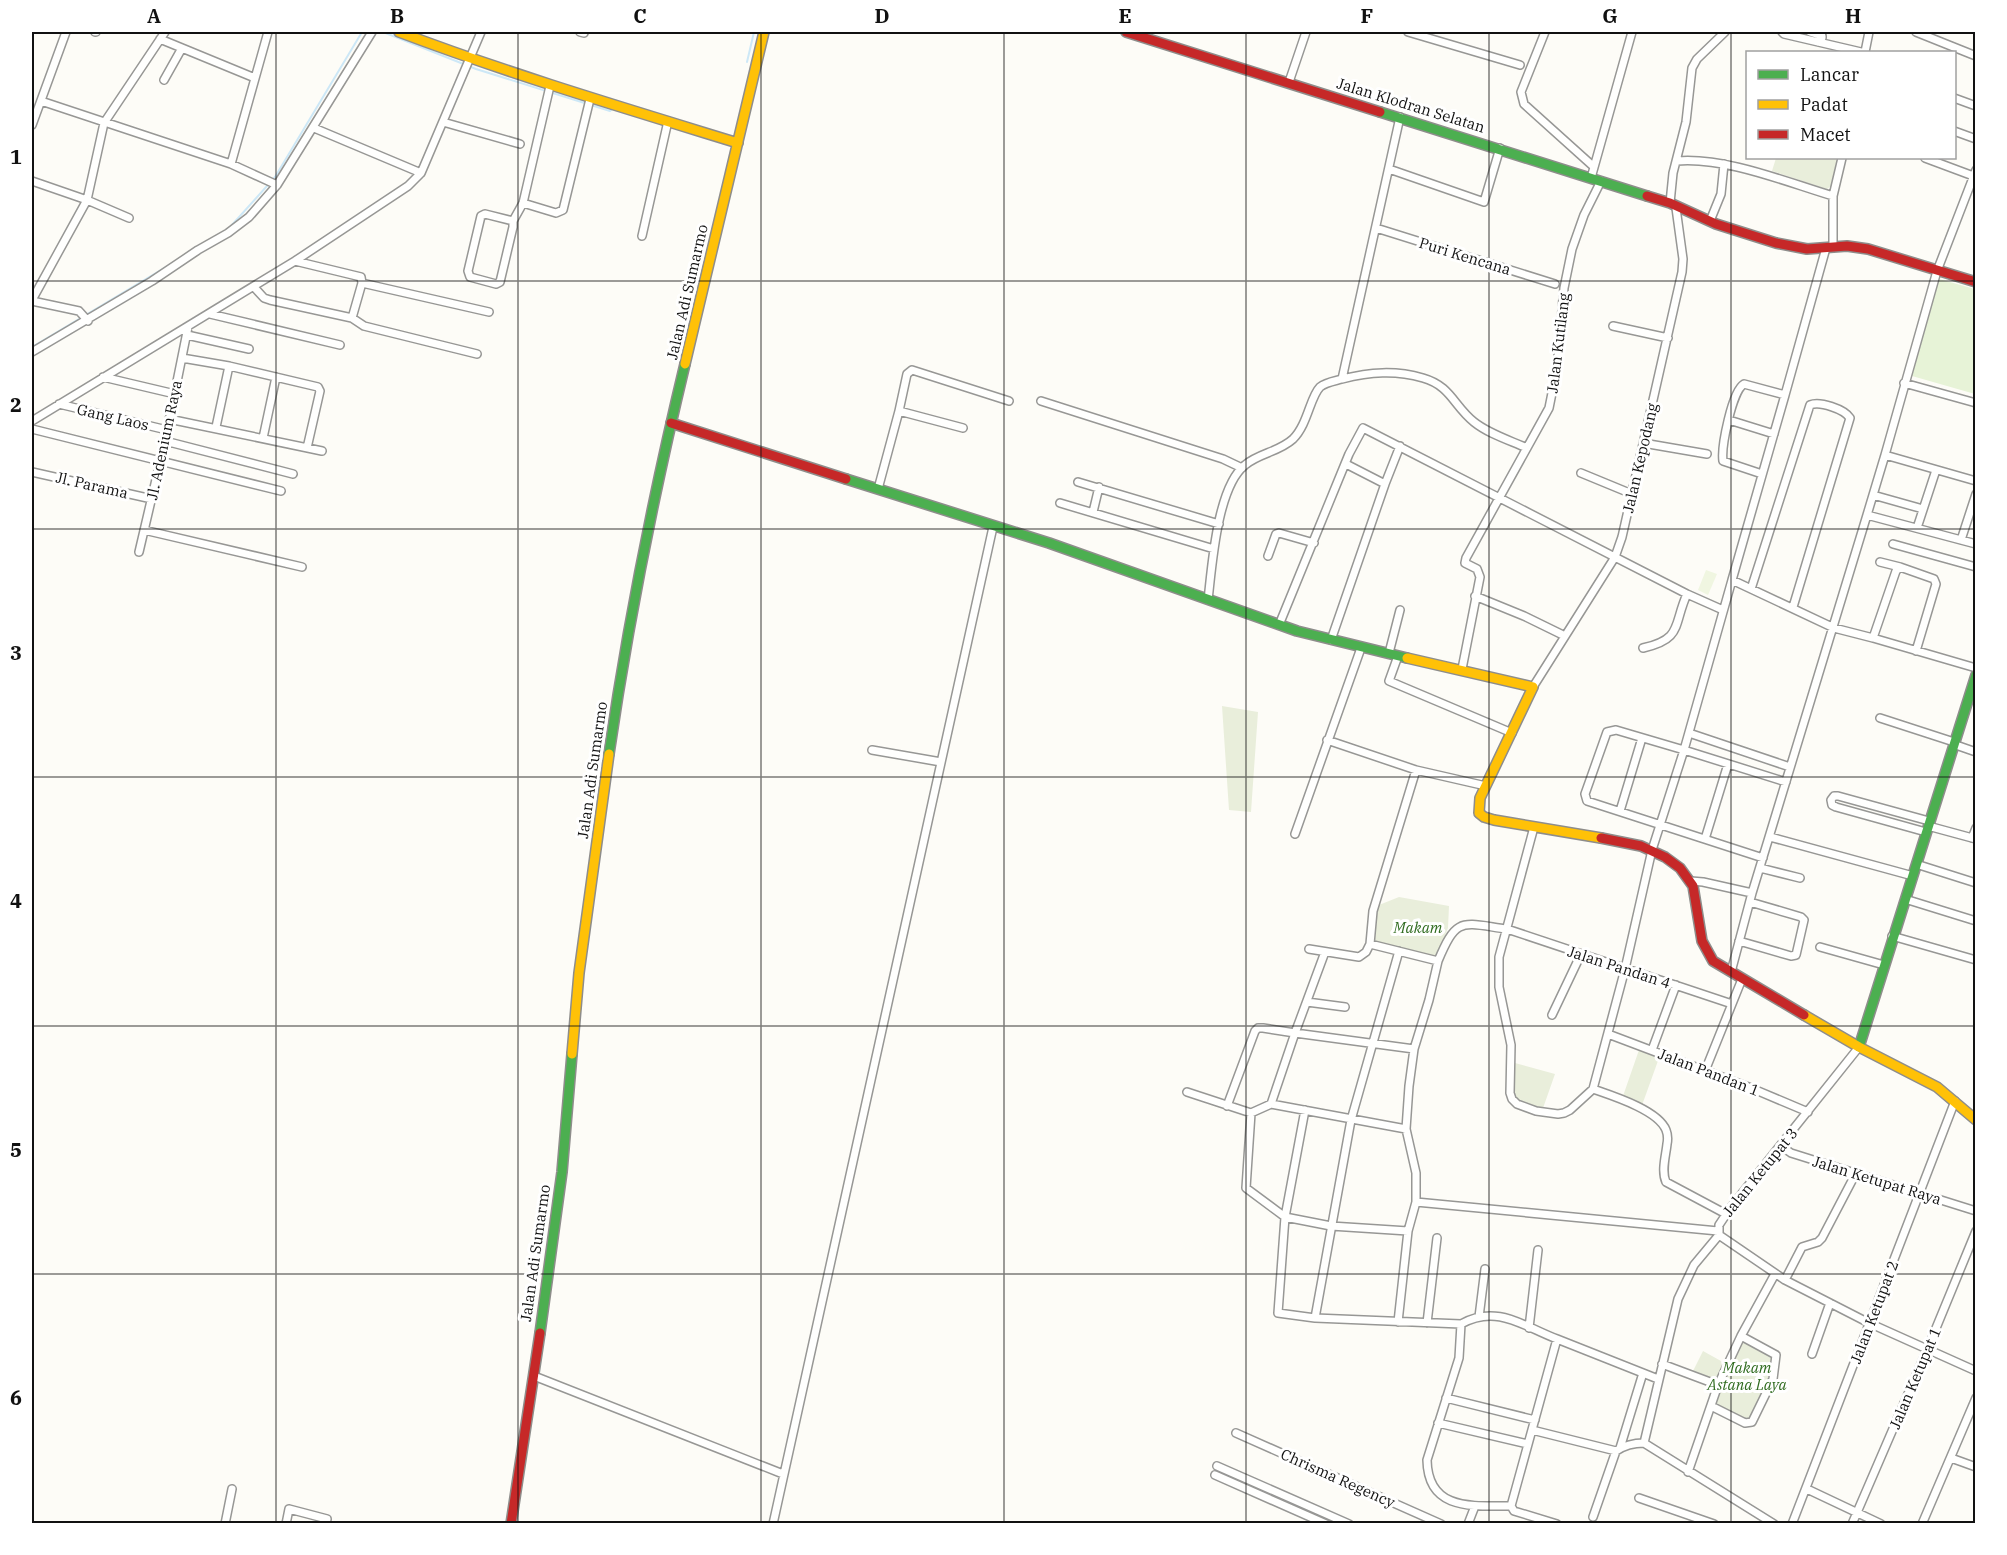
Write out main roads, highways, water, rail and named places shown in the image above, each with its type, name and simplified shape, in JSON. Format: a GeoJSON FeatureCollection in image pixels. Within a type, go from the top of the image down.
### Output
{"type":"FeatureCollection","features":[{"type":"Feature","properties":{"kind":"main road"},"geometry":{"type":"LineString","coordinates":[[399,32],[468,64],[589,102],[617,107],[738,143]]}},
{"type":"Feature","properties":{"kind":"main road","name":"Jalan Adi Sumarmo"},"geometry":{"type":"LineString","coordinates":[[511,1524],[562,1172],[579,973],[602,802],[632,616],[671,423],[764,32]]}},
{"type":"Feature","properties":{"kind":"main road","name":"Jalan Klodran Selatan"},"geometry":{"type":"LineString","coordinates":[[1126,32],[1500,148],[1756,236],[1803,249],[1851,246],[1863,248],[1976,282]]}},
{"type":"Feature","properties":{"kind":"main road"},"geometry":{"type":"LineString","coordinates":[[671,423],[1144,575],[1279,625],[1361,648],[1462,669],[1533,687],[1486,786],[1479,806],[1479,813],[1484,818],[1633,843],[1652,850],[1676,865],[1691,881],[1701,937],[1705,951],[1713,961],[1859,1047],[1937,1087],[1976,1120]]}},
{"type":"Feature","properties":{"kind":"main road"},"geometry":{"type":"LineString","coordinates":[[1859,1047],[1954,743],[1971,706],[1976,675]]}},
{"type":"Feature","properties":{"kind":"waterway"},"geometry":{"type":"LineString","coordinates":[[231,226],[275,177],[362,32]]}},
{"type":"Feature","properties":{"kind":"waterway"},"geometry":{"type":"LineString","coordinates":[[383,32],[476,69],[610,111],[612,109]]}},
{"type":"Feature","properties":{"kind":"waterway"},"geometry":{"type":"LineString","coordinates":[[747,62],[754,32]]}},
{"type":"Feature","properties":{"kind":"waterway"},"geometry":{"type":"LineString","coordinates":[[613,104],[614,100],[617,101]]}},
{"type":"Feature","properties":{"kind":"waterway"},"geometry":{"type":"LineString","coordinates":[[32,347],[171,264]]}},
{"type":"Feature","properties":{"kind":"park label","name":"Makam"},"geometry":{"type":"Point","coordinates":[1418,927]}},
{"type":"Feature","properties":{"kind":"park label","name":"Makam Astana Laya"},"geometry":{"type":"Point","coordinates":[1747,1376]}}]}
